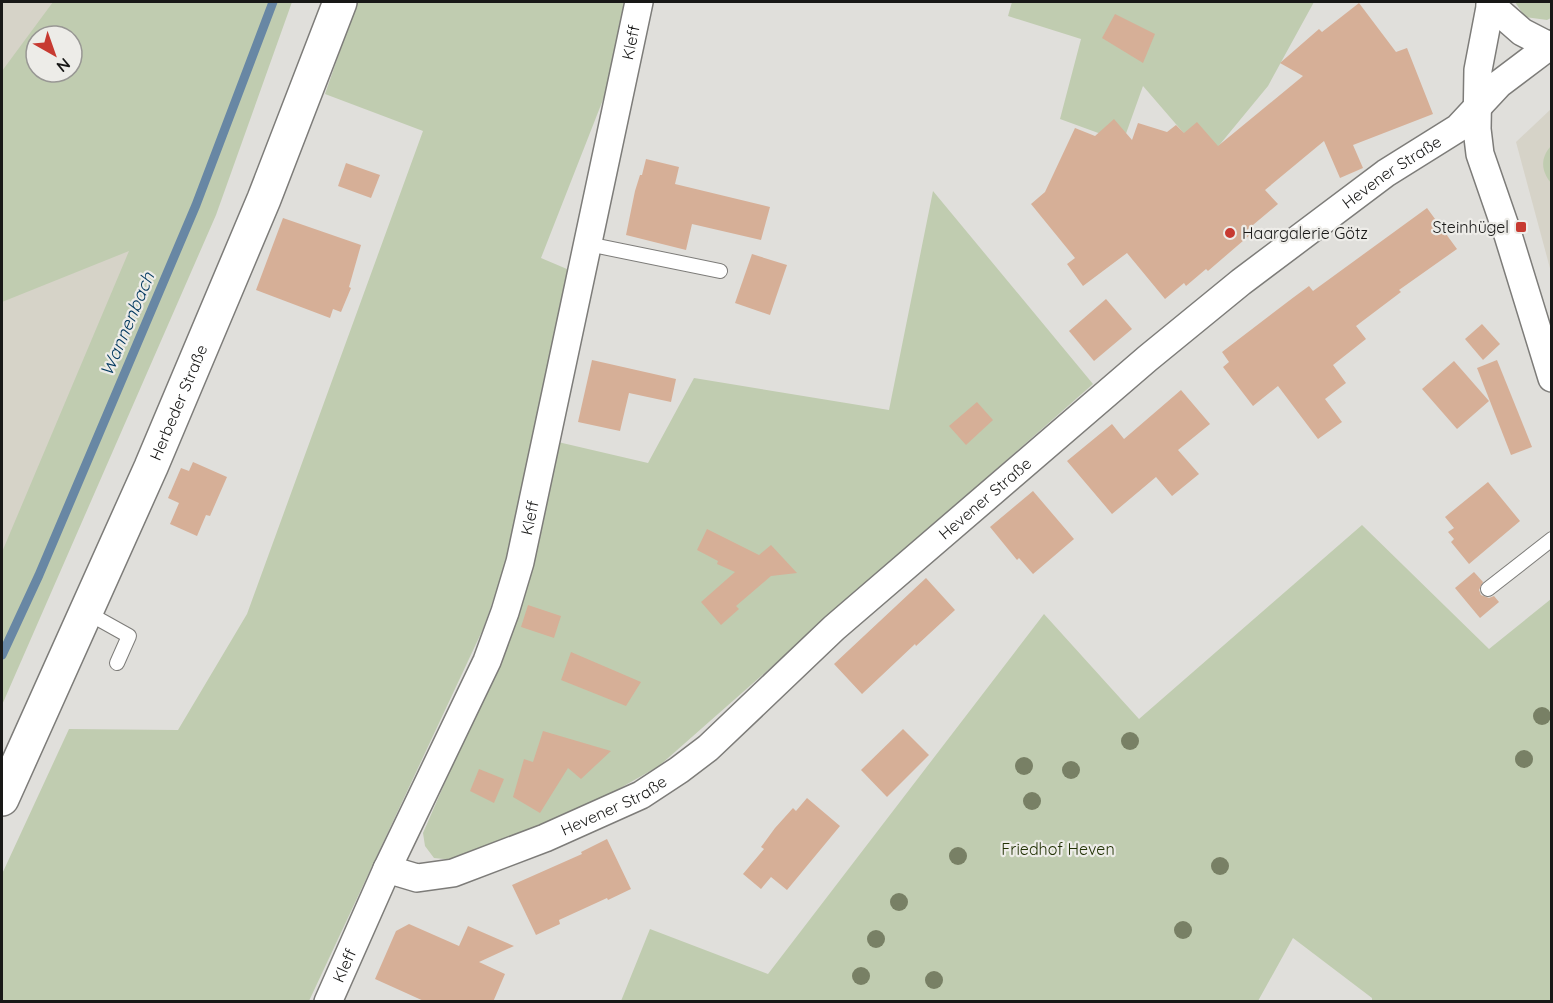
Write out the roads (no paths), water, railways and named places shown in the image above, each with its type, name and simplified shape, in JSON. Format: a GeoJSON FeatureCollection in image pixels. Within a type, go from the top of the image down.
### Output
{"type":"FeatureCollection","features":[{"type":"Feature","properties":{"kind":"main road","name":"Herbeder Straße"},"geometry":{"type":"LineString","coordinates":[[3,792],[152,467],[264,199],[340,2]]}},
{"type":"Feature","properties":{"kind":"street","name":"Kleff"},"geometry":{"type":"LineString","coordinates":[[328,1002],[387,869],[487,661],[505,612],[520,562],[639,2]]}},
{"type":"Feature","properties":{"kind":"street"},"geometry":{"type":"LineString","coordinates":[[1491,3],[1522,32],[1550,45]]}},
{"type":"Feature","properties":{"kind":"street"},"geometry":{"type":"LineString","coordinates":[[1491,3],[1478,70],[1476,129],[1480,154],[1508,234],[1551,378]]}},
{"type":"Feature","properties":{"kind":"street","name":"Hevener Straße"},"geometry":{"type":"LineString","coordinates":[[387,869],[417,878],[453,873],[545,838],[641,795],[679,770],[708,748],[834,628],[1148,358],[1241,282],[1359,192],[1395,166],[1458,128],[1500,84],[1550,45]]}},
{"type":"Feature","properties":{"kind":"lane"},"geometry":{"type":"LineString","coordinates":[[588,244],[720,271]]}},
{"type":"Feature","properties":{"kind":"lane"},"geometry":{"type":"LineString","coordinates":[[1488,589],[1551,539]]}},
{"type":"Feature","properties":{"kind":"lane"},"geometry":{"type":"LineString","coordinates":[[86,612],[129,636],[117,663]]}},
{"type":"Feature","properties":{"kind":"waterway","name":"Wannenbach"},"geometry":{"type":"LineString","coordinates":[[2,655],[39,575],[196,205],[273,2]]}},
{"type":"Feature","properties":{"kind":"place","name":"Steinhügel"},"geometry":{"type":"Point","coordinates":[1521,227]}},
{"type":"Feature","properties":{"kind":"place","name":"Haargalerie Götz"},"geometry":{"type":"Point","coordinates":[1230,233]}},
{"type":"Feature","properties":{"kind":"park label","name":"Friedhof Heven"},"geometry":{"type":"Point","coordinates":[1058,849]}}]}
